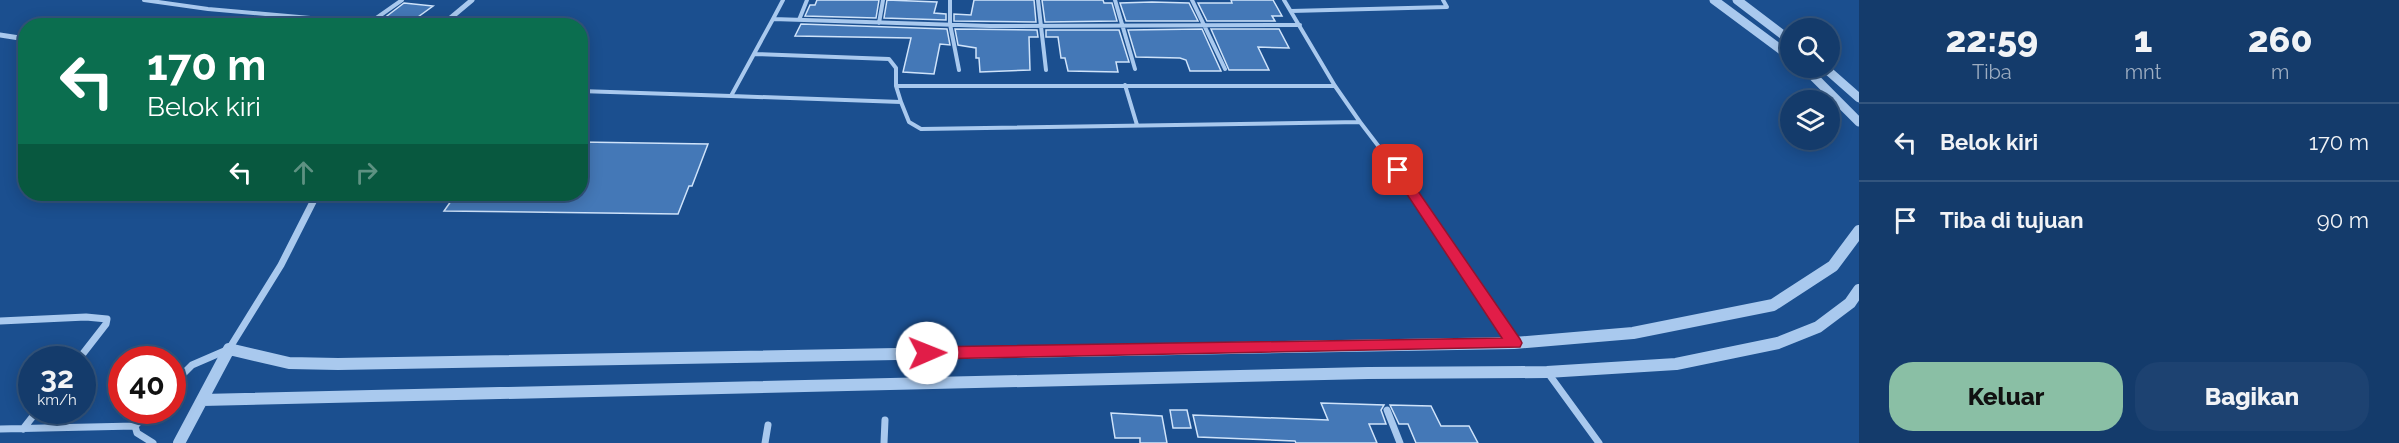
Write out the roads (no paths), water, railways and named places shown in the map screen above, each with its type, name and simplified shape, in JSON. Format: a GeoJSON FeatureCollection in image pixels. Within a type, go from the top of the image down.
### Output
{"type":"FeatureCollection","features":[{"type":"Feature","properties":{"kind":"street"},"geometry":{"type":"LineString","coordinates":[[451,18],[472,0]]}},
{"type":"Feature","properties":{"kind":"street"},"geometry":{"type":"LineString","coordinates":[[1714,0],[1780,49]]}},
{"type":"Feature","properties":{"kind":"street"},"geometry":{"type":"LineString","coordinates":[[1737,0],[1780,33]]}},
{"type":"Feature","properties":{"kind":"street"},"geometry":{"type":"LineString","coordinates":[[0,35],[18,38]]}},
{"type":"Feature","properties":{"kind":"street"},"geometry":{"type":"LineString","coordinates":[[1815,78],[1859,122]]}},
{"type":"Feature","properties":{"kind":"street"},"geometry":{"type":"LineString","coordinates":[[1836,78],[1859,98]]}},
{"type":"Feature","properties":{"kind":"street"},"geometry":{"type":"LineString","coordinates":[[179,443],[229,349],[281,265],[313,201]]}},
{"type":"Feature","properties":{"kind":"street"},"geometry":{"type":"LineString","coordinates":[[186,371],[192,365],[229,349],[289,363],[338,363],[1514,343],[1633,333],[1773,305],[1833,266],[1859,231]]}},
{"type":"Feature","properties":{"kind":"street"},"geometry":{"type":"LineString","coordinates":[[202,400],[1356,373],[1547,372],[1676,364],[1778,343],[1818,327],[1850,303],[1859,290]]}},
{"type":"Feature","properties":{"kind":"street"},"geometry":{"type":"LineString","coordinates":[[0,321],[86,317],[107,319],[106,324],[89,346]]}},
{"type":"Feature","properties":{"kind":"street"},"geometry":{"type":"LineString","coordinates":[[1547,372],[1599,443]]}},
{"type":"Feature","properties":{"kind":"street"},"geometry":{"type":"LineString","coordinates":[[1387,411],[1400,443]]}},
{"type":"Feature","properties":{"kind":"street"},"geometry":{"type":"LineString","coordinates":[[884,443],[885,420]]}},
{"type":"Feature","properties":{"kind":"street"},"geometry":{"type":"LineString","coordinates":[[23,429],[27,424]]}},
{"type":"Feature","properties":{"kind":"street"},"geometry":{"type":"LineString","coordinates":[[765,443],[768,425]]}},
{"type":"Feature","properties":{"kind":"street"},"geometry":{"type":"LineString","coordinates":[[0,429],[135,426],[137,433],[153,443]]}},
{"type":"Feature","properties":{"kind":"lane"},"geometry":{"type":"LineString","coordinates":[[144,0],[303,18]]}},
{"type":"Feature","properties":{"kind":"lane"},"geometry":{"type":"LineString","coordinates":[[376,18],[402,0]]}},
{"type":"Feature","properties":{"kind":"lane"},"geometry":{"type":"LineString","coordinates":[[731,96],[783,0]]}},
{"type":"Feature","properties":{"kind":"lane"},"geometry":{"type":"LineString","coordinates":[[800,20],[807,0]]}},
{"type":"Feature","properties":{"kind":"lane"},"geometry":{"type":"LineString","coordinates":[[879,23],[883,0]]}},
{"type":"Feature","properties":{"kind":"lane"},"geometry":{"type":"LineString","coordinates":[[950,0],[950,24],[958,70]]}},
{"type":"Feature","properties":{"kind":"lane"},"geometry":{"type":"LineString","coordinates":[[1038,0],[1046,70]]}},
{"type":"Feature","properties":{"kind":"lane"},"geometry":{"type":"LineString","coordinates":[[1115,0],[1135,69]]}},
{"type":"Feature","properties":{"kind":"lane"},"geometry":{"type":"LineString","coordinates":[[1192,0],[1225,69]]}},
{"type":"Feature","properties":{"kind":"lane"},"geometry":{"type":"LineString","coordinates":[[1284,0],[1335,86],[1410,186],[1514,343]]}},
{"type":"Feature","properties":{"kind":"lane"},"geometry":{"type":"LineString","coordinates":[[1292,11],[1447,7],[1443,0]]}},
{"type":"Feature","properties":{"kind":"lane"},"geometry":{"type":"LineString","coordinates":[[773,19],[1042,26],[1300,25]]}},
{"type":"Feature","properties":{"kind":"lane"},"geometry":{"type":"LineString","coordinates":[[755,54],[884,58],[895,64],[896,86],[909,122],[921,129],[1360,122]]}},
{"type":"Feature","properties":{"kind":"lane"},"geometry":{"type":"LineString","coordinates":[[1125,85],[1137,126]]}},
{"type":"Feature","properties":{"kind":"lane"},"geometry":{"type":"LineString","coordinates":[[896,86],[1335,86]]}},
{"type":"Feature","properties":{"kind":"lane"},"geometry":{"type":"LineString","coordinates":[[588,91],[901,102]]}}]}
